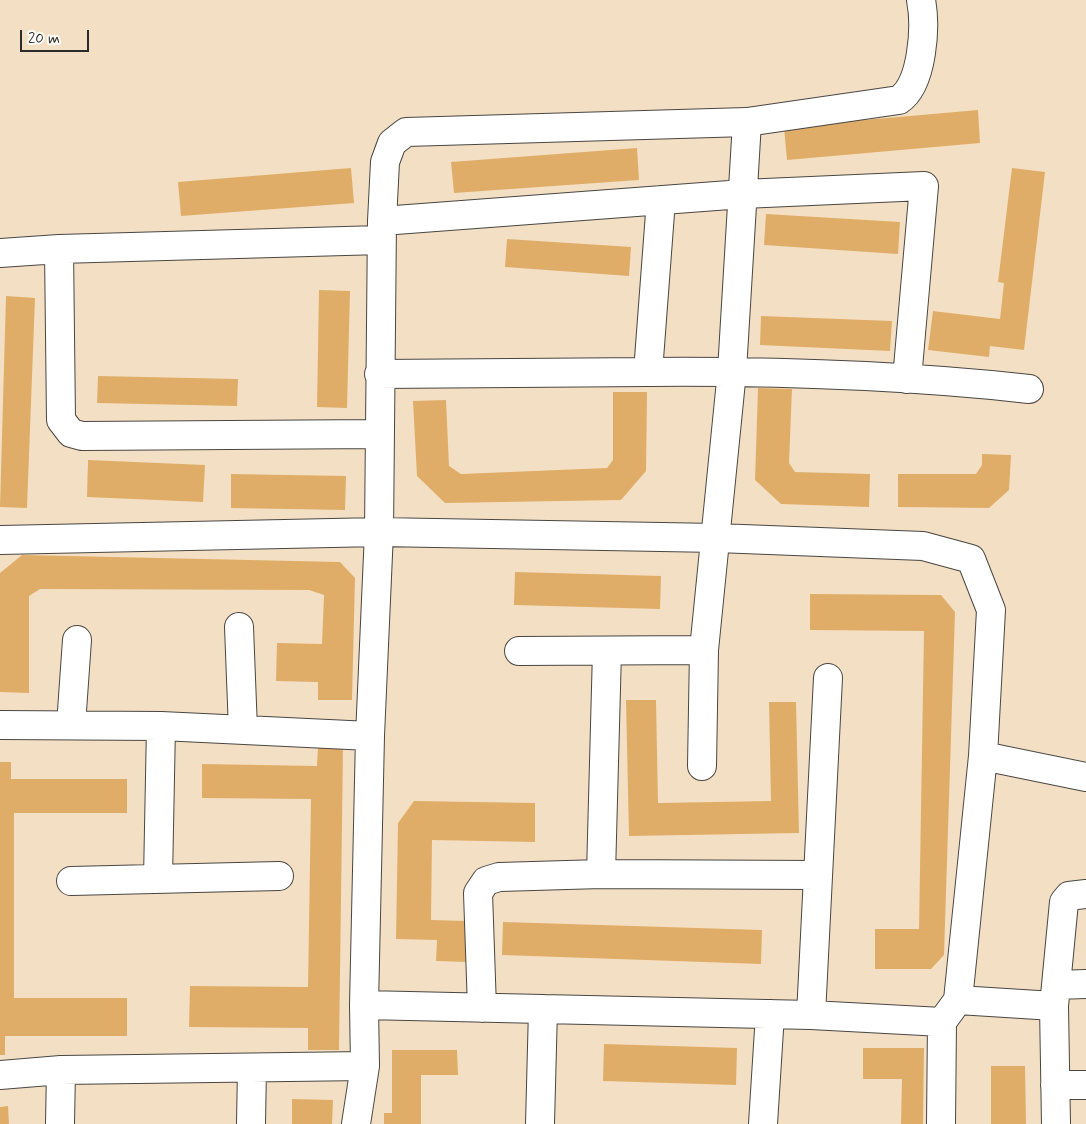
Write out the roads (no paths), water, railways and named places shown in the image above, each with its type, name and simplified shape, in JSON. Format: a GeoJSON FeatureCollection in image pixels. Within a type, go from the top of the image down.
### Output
{"type":"FeatureCollection","features":[{"type":"Feature","properties":{"kind":"street"},"geometry":{"type":"LineString","coordinates":[[356,1124],[365,1066],[364,1005],[370,736],[379,532],[378,434],[382,231],[385,162],[392,143],[406,132],[746,122],[891,102],[906,95],[913,81],[919,60],[923,23],[921,0]]}},
{"type":"Feature","properties":{"kind":"street"},"geometry":{"type":"LineString","coordinates":[[702,766],[704,650],[717,538],[732,371],[746,122]]}},
{"type":"Feature","properties":{"kind":"street"},"geometry":{"type":"LineString","coordinates":[[0,253],[382,231],[661,200],[743,194],[924,186],[907,379]]}},
{"type":"Feature","properties":{"kind":"street"},"geometry":{"type":"LineString","coordinates":[[648,372],[661,200]]}},
{"type":"Feature","properties":{"kind":"street"},"geometry":{"type":"LineString","coordinates":[[59,249],[61,420],[71,433],[82,436],[378,434]]}},
{"type":"Feature","properties":{"kind":"street"},"geometry":{"type":"LineString","coordinates":[[379,374],[732,371],[964,382],[1029,389]]}},
{"type":"Feature","properties":{"kind":"street"},"geometry":{"type":"LineString","coordinates":[[0,540],[379,532],[717,538],[923,546],[971,559],[991,610],[983,756],[958,1000],[942,1022],[941,1124]]}},
{"type":"Feature","properties":{"kind":"street"},"geometry":{"type":"LineString","coordinates":[[239,627],[243,730]]}},
{"type":"Feature","properties":{"kind":"street"},"geometry":{"type":"LineString","coordinates":[[70,725],[77,640]]}},
{"type":"Feature","properties":{"kind":"street"},"geometry":{"type":"LineString","coordinates":[[519,651],[704,650]]}},
{"type":"Feature","properties":{"kind":"street"},"geometry":{"type":"LineString","coordinates":[[601,874],[607,651]]}},
{"type":"Feature","properties":{"kind":"street"},"geometry":{"type":"LineString","coordinates":[[811,1015],[828,678]]}},
{"type":"Feature","properties":{"kind":"street"},"geometry":{"type":"LineString","coordinates":[[0,725],[161,726],[370,736]]}},
{"type":"Feature","properties":{"kind":"street"},"geometry":{"type":"LineString","coordinates":[[158,879],[161,726]]}},
{"type":"Feature","properties":{"kind":"street"},"geometry":{"type":"LineString","coordinates":[[983,756],[1086,777]]}},
{"type":"Feature","properties":{"kind":"street"},"geometry":{"type":"LineString","coordinates":[[482,1008],[478,894],[486,880],[499,877],[601,874],[818,875]]}},
{"type":"Feature","properties":{"kind":"street"},"geometry":{"type":"LineString","coordinates":[[71,881],[279,876]]}},
{"type":"Feature","properties":{"kind":"street"},"geometry":{"type":"LineString","coordinates":[[1056,1124],[1055,996],[1064,902],[1069,896],[1086,894]]}},
{"type":"Feature","properties":{"kind":"street"},"geometry":{"type":"LineString","coordinates":[[958,1000],[1055,996],[1086,984]]}},
{"type":"Feature","properties":{"kind":"street"},"geometry":{"type":"LineString","coordinates":[[364,1005],[811,1015],[942,1022]]}},
{"type":"Feature","properties":{"kind":"street"},"geometry":{"type":"LineString","coordinates":[[540,1124],[543,1009]]}},
{"type":"Feature","properties":{"kind":"street"},"geometry":{"type":"LineString","coordinates":[[763,1124],[770,1014]]}},
{"type":"Feature","properties":{"kind":"street"},"geometry":{"type":"LineString","coordinates":[[0,1075],[61,1070],[365,1066]]}},
{"type":"Feature","properties":{"kind":"street"},"geometry":{"type":"LineString","coordinates":[[251,1124],[252,1068]]}},
{"type":"Feature","properties":{"kind":"street"},"geometry":{"type":"LineString","coordinates":[[60,1124],[61,1070]]}},
{"type":"Feature","properties":{"kind":"street"},"geometry":{"type":"LineString","coordinates":[[1055,1085],[1086,1085]]}}]}
